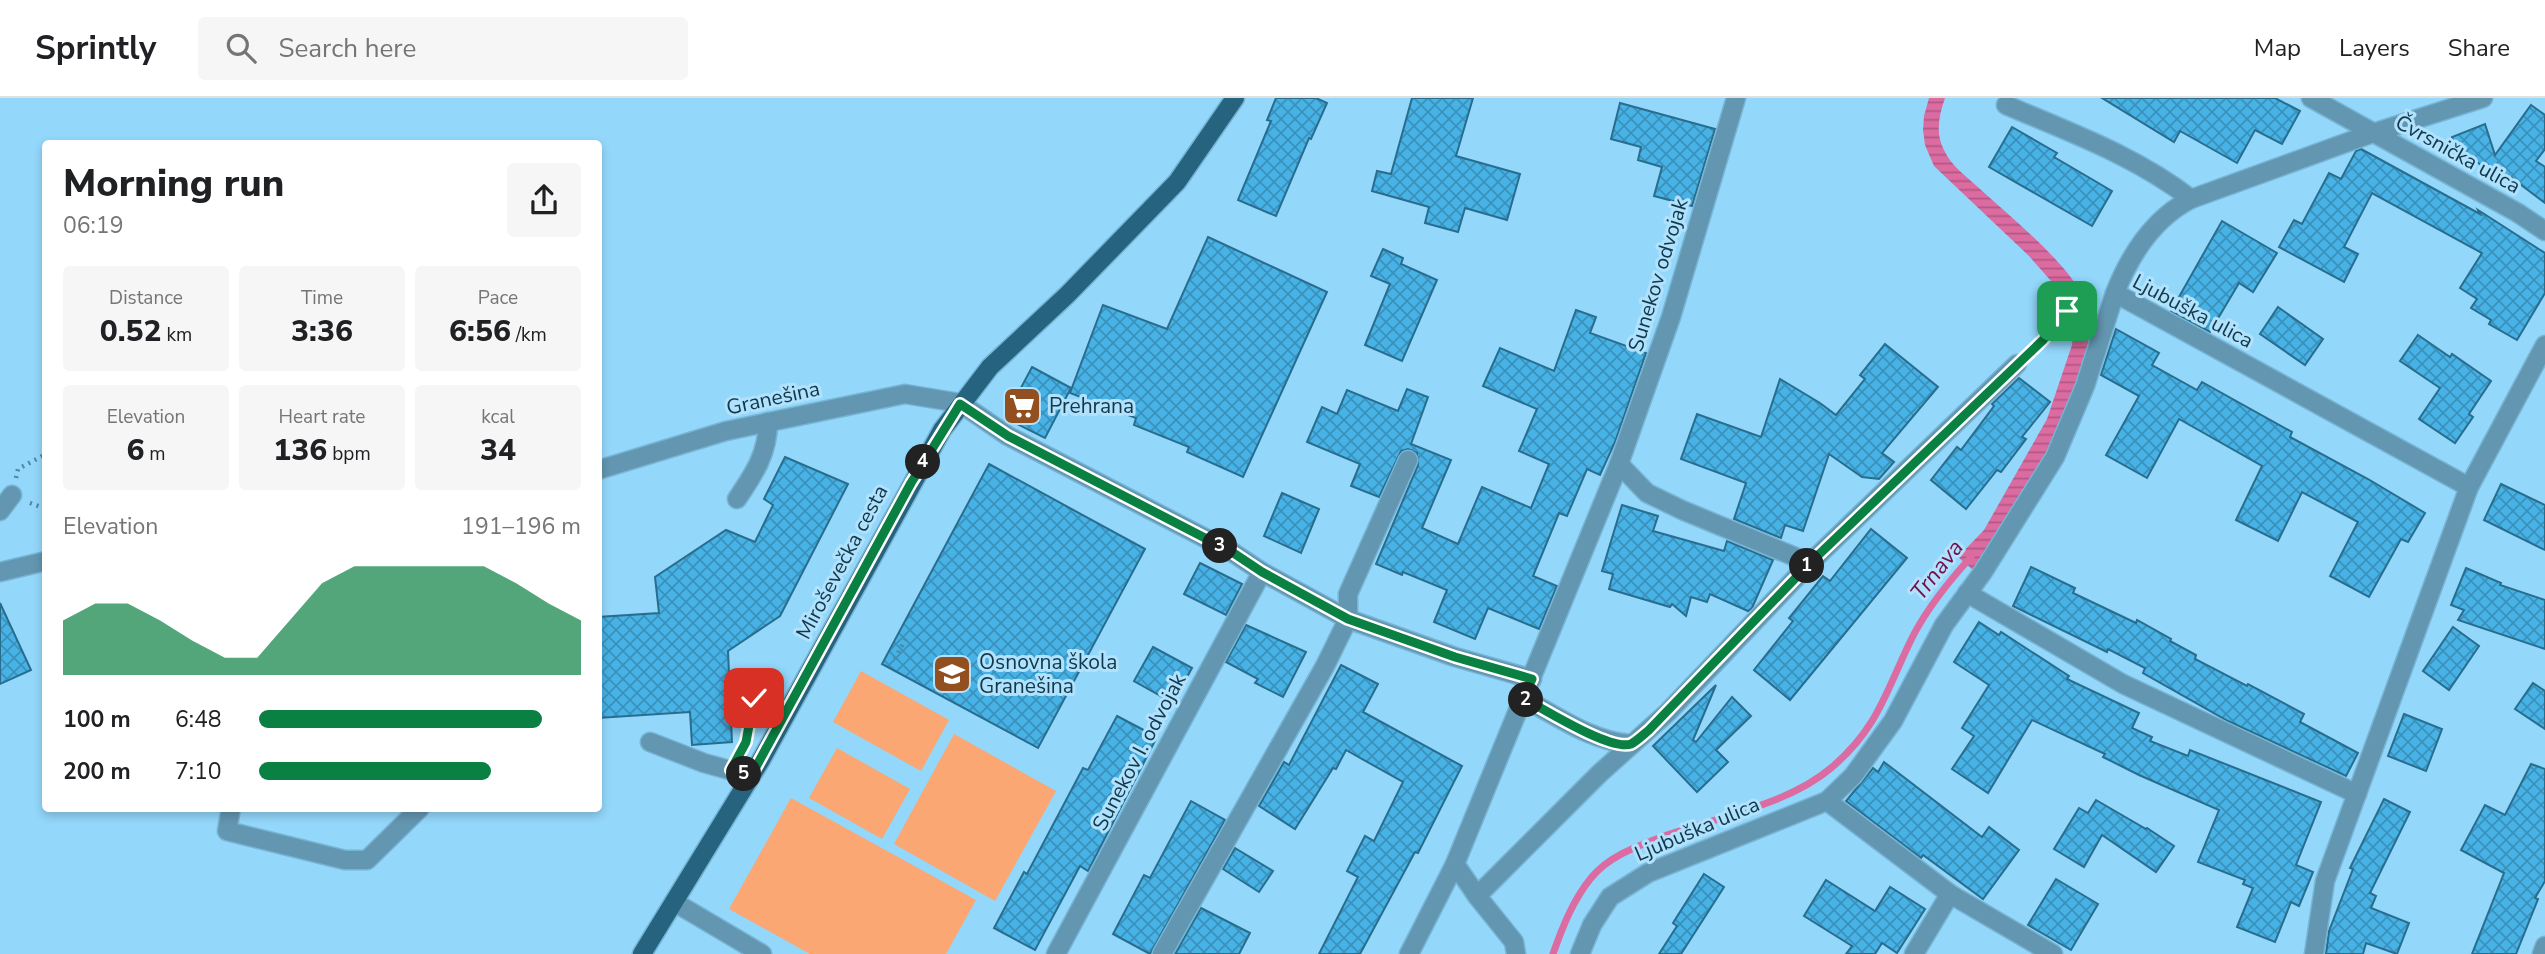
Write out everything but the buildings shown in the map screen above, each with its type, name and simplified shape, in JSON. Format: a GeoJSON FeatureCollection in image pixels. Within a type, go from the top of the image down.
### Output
{"type":"FeatureCollection","features":[{"type":"Feature","properties":{"kind":"main road","name":"Miroševečka cesta"},"geometry":{"type":"LineString","coordinates":[[642,954],[751,776],[911,483],[960,404],[990,367],[1067,295],[1177,182],[1235,98]]}},
{"type":"Feature","properties":{"kind":"street","name":"Sunekov odvojak"},"geometry":{"type":"LineString","coordinates":[[1523,698],[1619,464],[1671,317],[1736,98]]}},
{"type":"Feature","properties":{"kind":"street","name":"Čvrsnička ulica"},"geometry":{"type":"LineString","coordinates":[[2311,98],[2518,212],[2545,231]]}},
{"type":"Feature","properties":{"kind":"street"},"geometry":{"type":"LineString","coordinates":[[2115,293],[2125,267],[2135,251],[2173,211],[2191,198],[2373,133],[2483,98]]}},
{"type":"Feature","properties":{"kind":"street"},"geometry":{"type":"LineString","coordinates":[[2006,105],[2133,161],[2165,178],[2191,198]]}},
{"type":"Feature","properties":{"kind":"street","name":"Ljubuška ulica"},"geometry":{"type":"LineString","coordinates":[[1580,954],[1592,925],[1610,897],[1648,873],[1827,801],[1853,776],[1893,721],[1944,625],[2056,457],[2085,386],[2115,293],[2469,487]]}},
{"type":"Feature","properties":{"kind":"street"},"geometry":{"type":"LineString","coordinates":[[2314,954],[2325,881],[2469,487],[2545,345]]}},
{"type":"Feature","properties":{"kind":"street"},"geometry":{"type":"LineString","coordinates":[[1476,896],[1630,744],[1668,712],[1810,563],[2017,364]]}},
{"type":"Feature","properties":{"kind":"street","name":"Granešina"},"geometry":{"type":"LineString","coordinates":[[602,469],[726,430],[905,394],[960,404]]}},
{"type":"Feature","properties":{"kind":"street"},"geometry":{"type":"LineString","coordinates":[[960,404],[1008,436],[1232,552],[1262,572],[1348,619],[1455,657],[1532,679]]}},
{"type":"Feature","properties":{"kind":"street"},"geometry":{"type":"LineString","coordinates":[[737,499],[757,468],[768,443],[768,422]]}},
{"type":"Feature","properties":{"kind":"street"},"geometry":{"type":"LineString","coordinates":[[1162,954],[1325,666],[1348,619],[1348,594],[1408,460]]}},
{"type":"Feature","properties":{"kind":"street"},"geometry":{"type":"LineString","coordinates":[[1619,464],[1647,493],[1810,563]]}},
{"type":"Feature","properties":{"kind":"street"},"geometry":{"type":"LineString","coordinates":[[0,511],[12,495]]}},
{"type":"Feature","properties":{"kind":"street"},"geometry":{"type":"LineString","coordinates":[[0,572],[42,562]]}},
{"type":"Feature","properties":{"kind":"street","name":"Sunekov I. odvojak"},"geometry":{"type":"LineString","coordinates":[[1056,954],[1262,572]]}},
{"type":"Feature","properties":{"kind":"street"},"geometry":{"type":"LineString","coordinates":[[1967,593],[2123,684],[2357,794]]}},
{"type":"Feature","properties":{"kind":"street"},"geometry":{"type":"LineString","coordinates":[[1409,954],[1455,864],[1523,698],[1591,734],[1612,743],[1630,744]]}},
{"type":"Feature","properties":{"kind":"street"},"geometry":{"type":"LineString","coordinates":[[650,742],[704,763],[751,776]]}},
{"type":"Feature","properties":{"kind":"street"},"geometry":{"type":"LineString","coordinates":[[1827,801],[1950,894],[2053,954]]}},
{"type":"Feature","properties":{"kind":"street"},"geometry":{"type":"LineString","coordinates":[[231,812],[226,831],[345,860],[367,860],[417,812]]}},
{"type":"Feature","properties":{"kind":"street"},"geometry":{"type":"LineString","coordinates":[[1455,864],[1476,896],[1514,942],[1516,954]]}},
{"type":"Feature","properties":{"kind":"street"},"geometry":{"type":"LineString","coordinates":[[1914,954],[1950,894]]}},
{"type":"Feature","properties":{"kind":"street"},"geometry":{"type":"LineString","coordinates":[[674,902],[762,954]]}},
{"type":"Feature","properties":{"kind":"street"},"geometry":{"type":"LineString","coordinates":[[2542,954],[2545,946]]}},
{"type":"Feature","properties":{"kind":"path"},"geometry":{"type":"LineString","coordinates":[[2017,364],[2043,340],[2067,311],[2086,295]]}},
{"type":"Feature","properties":{"kind":"path"},"geometry":{"type":"LineString","coordinates":[[12,495],[18,469],[42,456]]}},
{"type":"Feature","properties":{"kind":"path"},"geometry":{"type":"LineString","coordinates":[[895,659],[907,636]]}},
{"type":"Feature","properties":{"kind":"path"},"geometry":{"type":"LineString","coordinates":[[731,770],[746,742],[754,698],[755,667]]}},
{"type":"Feature","properties":{"kind":"shaded area"},"geometry":{"type":"Polygon","coordinates":[[[1929,98],[1945,98],[1939,131],[1947,156],[2056,260],[2070,276],[2087,306],[2089,334],[2083,368],[2070,405],[2032,481],[1973,570],[1958,557],[1984,530],[2047,419],[2072,345],[2074,318],[2067,299],[2029,256],[1934,166],[1925,145],[1923,130],[1929,98]]]}},
{"type":"Feature","properties":{"kind":"shaded area"},"geometry":{"type":"Polygon","coordinates":[[[861,671],[949,720],[921,771],[833,722],[861,671]]]}},
{"type":"Feature","properties":{"kind":"shaded area"},"geometry":{"type":"Polygon","coordinates":[[[954,734],[1056,791],[995,901],[894,844],[954,734]]]}},
{"type":"Feature","properties":{"kind":"shaded area"},"geometry":{"type":"Polygon","coordinates":[[[837,748],[910,789],[882,839],[809,798],[837,748]]]}},
{"type":"Feature","properties":{"kind":"shaded area"},"geometry":{"type":"Polygon","coordinates":[[[791,798],[976,900],[946,954],[810,954],[729,909],[791,798]]]}},
{"type":"Feature","properties":{"kind":"waterway","name":"Trnava"},"geometry":{"type":"LineString","coordinates":[[1553,954],[1564,924],[1579,896],[1591,878],[1614,858],[1659,838],[1771,802],[1813,781],[1848,753],[1881,706],[1926,613],[1971,557]]}},
{"type":"Feature","properties":{"kind":"place","name":"Prehrana"},"geometry":{"type":"Point","coordinates":[1022,406]}},
{"type":"Feature","properties":{"kind":"place","name":"Osnovna škola Granešina"},"geometry":{"type":"Point","coordinates":[952,674]}},
{"type":"Feature","properties":{"kind":"route"},"geometry":{"type":"LineString","coordinates":[[754,698],[746,742],[731,770],[751,776],[911,483],[960,404],[1008,436],[1232,552],[1262,572],[1348,619],[1455,657],[1532,679],[1523,698],[1591,734],[1612,743],[1630,744],[1668,712],[1810,563],[2043,340],[2067,311]]}}]}
